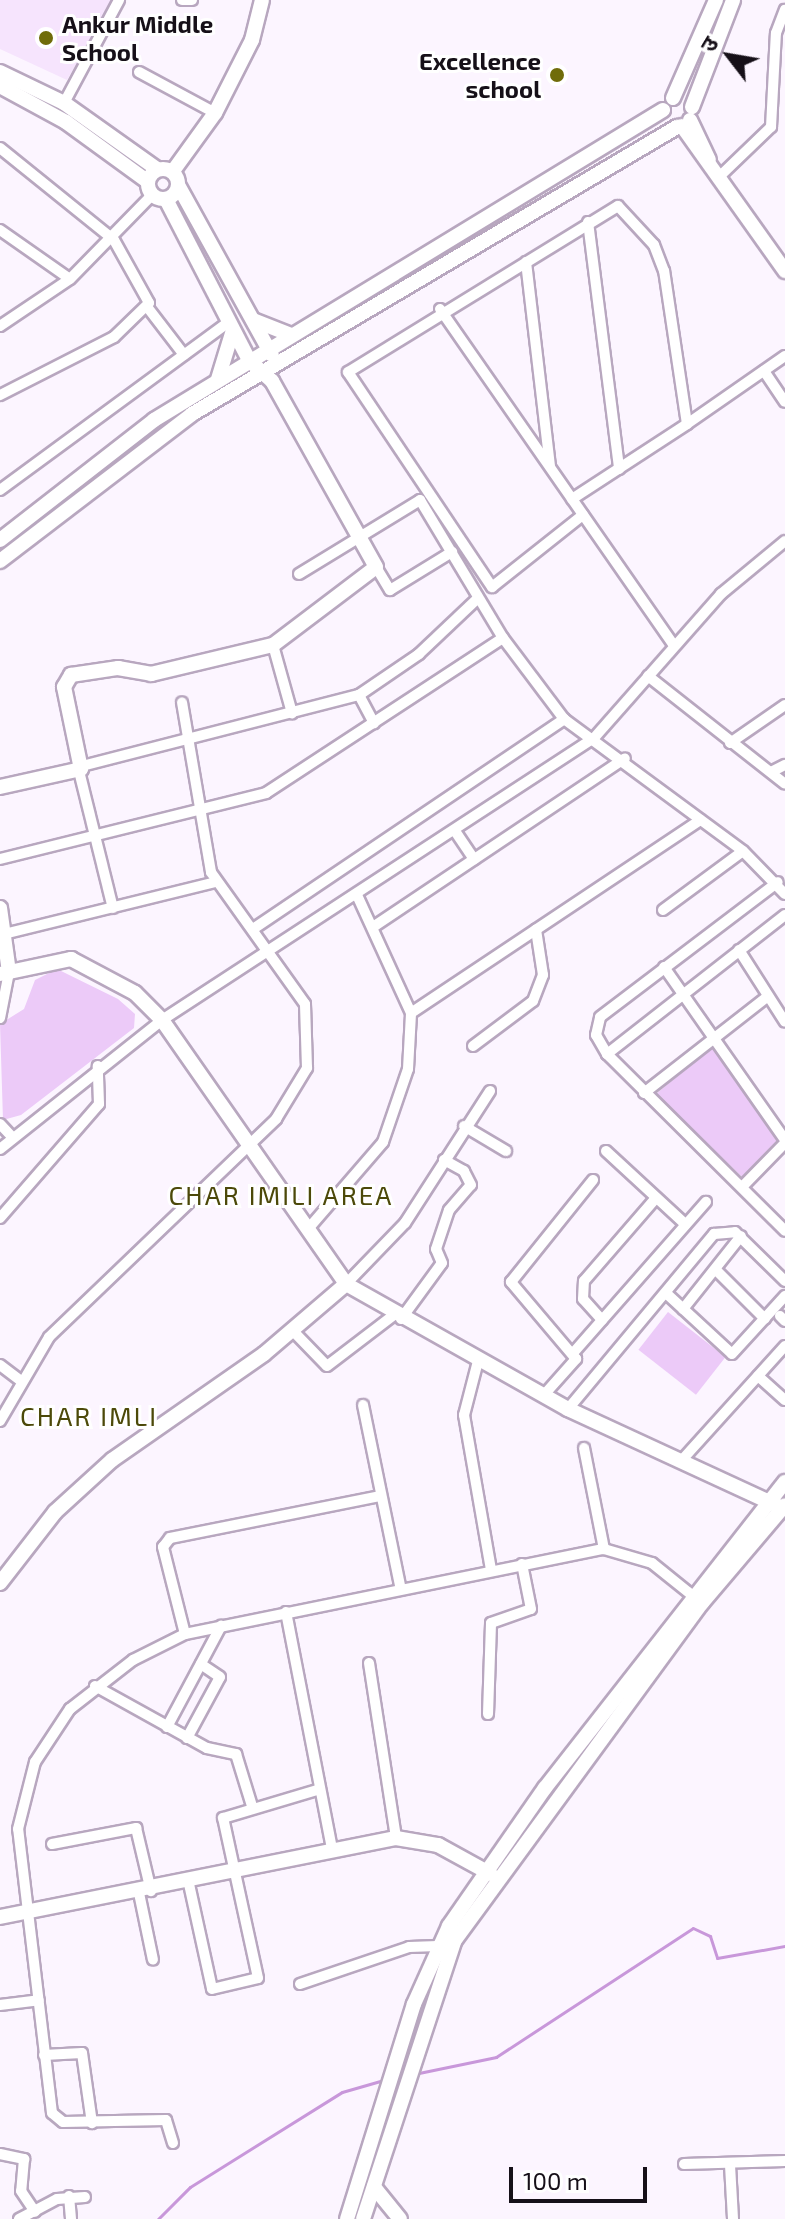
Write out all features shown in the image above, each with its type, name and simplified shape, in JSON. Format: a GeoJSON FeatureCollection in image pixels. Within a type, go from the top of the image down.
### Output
{"type":"FeatureCollection","features":[{"type":"Feature","properties":{"kind":"main road"},"geometry":{"type":"LineString","coordinates":[[158,197],[175,178],[215,113],[252,40],[262,0]]}},
{"type":"Feature","properties":{"kind":"main road"},"geometry":{"type":"LineString","coordinates":[[0,561],[108,477],[217,380],[663,110],[673,98],[716,0]]}},
{"type":"Feature","properties":{"kind":"main road"},"geometry":{"type":"LineString","coordinates":[[0,540],[98,464],[189,407],[265,378],[277,363],[685,120],[733,0]]}},
{"type":"Feature","properties":{"kind":"main road"},"geometry":{"type":"LineString","coordinates":[[0,72],[64,103],[152,175],[158,197],[249,360],[265,378],[361,535],[376,567],[273,645],[151,674],[118,668],[71,675],[64,687],[80,768],[0,787]]}},
{"type":"Feature","properties":{"kind":"main road"},"geometry":{"type":"LineString","coordinates":[[0,86],[152,175],[175,178]]}},
{"type":"Feature","properties":{"kind":"main road"},"geometry":{"type":"LineString","coordinates":[[673,98],[720,176],[781,254],[785,271]]}},
{"type":"Feature","properties":{"kind":"main road"},"geometry":{"type":"LineString","coordinates":[[663,110],[685,120]]}},
{"type":"Feature","properties":{"kind":"main road"},"geometry":{"type":"LineString","coordinates":[[175,178],[277,363]]}},
{"type":"Feature","properties":{"kind":"main road"},"geometry":{"type":"LineString","coordinates":[[249,317],[291,335]]}},
{"type":"Feature","properties":{"kind":"main road"},"geometry":{"type":"LineString","coordinates":[[217,380],[231,326]]}},
{"type":"Feature","properties":{"kind":"main road"},"geometry":{"type":"LineString","coordinates":[[98,464],[108,477]]}},
{"type":"Feature","properties":{"kind":"main road"},"geometry":{"type":"LineString","coordinates":[[0,908],[5,973],[60,958],[84,962],[135,993],[162,1020],[346,1284],[398,1317],[543,1396],[780,1510],[697,1599]]}},
{"type":"Feature","properties":{"kind":"main road"},"geometry":{"type":"LineString","coordinates":[[0,1583],[55,1512],[112,1460],[294,1332],[346,1284]]}},
{"type":"Feature","properties":{"kind":"main road"},"geometry":{"type":"LineString","coordinates":[[363,2219],[374,2187],[404,2038],[438,1946],[697,1599],[762,1501],[785,1482]]}},
{"type":"Feature","properties":{"kind":"main road"},"geometry":{"type":"LineString","coordinates":[[0,1917],[189,1884],[332,1848],[396,1838],[438,1845],[490,1874]]}},
{"type":"Feature","properties":{"kind":"main road"},"geometry":{"type":"LineString","coordinates":[[347,2219],[395,2092],[420,2037],[449,1951],[490,1874]]}},
{"type":"Feature","properties":{"kind":"main road"},"geometry":{"type":"LineString","coordinates":[[374,2187],[400,2219]]}},
{"type":"Feature","properties":{"kind":"street"},"geometry":{"type":"LineString","coordinates":[[64,103],[119,0]]}},
{"type":"Feature","properties":{"kind":"street"},"geometry":{"type":"LineString","coordinates":[[182,0],[192,0]]}},
{"type":"Feature","properties":{"kind":"street"},"geometry":{"type":"LineString","coordinates":[[720,176],[771,127],[776,33],[785,10]]}},
{"type":"Feature","properties":{"kind":"street"},"geometry":{"type":"LineString","coordinates":[[139,72],[215,113]]}},
{"type":"Feature","properties":{"kind":"street"},"geometry":{"type":"LineString","coordinates":[[0,148],[114,240],[148,308],[184,355]]}},
{"type":"Feature","properties":{"kind":"street"},"geometry":{"type":"LineString","coordinates":[[0,326],[70,279],[158,197]]}},
{"type":"Feature","properties":{"kind":"street"},"geometry":{"type":"LineString","coordinates":[[583,515],[492,587],[348,372],[440,309],[526,262],[588,222],[623,207],[654,245],[687,424]]}},
{"type":"Feature","properties":{"kind":"street"},"geometry":{"type":"LineString","coordinates":[[588,222],[619,469]]}},
{"type":"Feature","properties":{"kind":"street"},"geometry":{"type":"LineString","coordinates":[[0,230],[70,279]]}},
{"type":"Feature","properties":{"kind":"street"},"geometry":{"type":"LineString","coordinates":[[526,262],[550,468]]}},
{"type":"Feature","properties":{"kind":"street"},"geometry":{"type":"LineString","coordinates":[[0,395],[114,337],[148,308]]}},
{"type":"Feature","properties":{"kind":"street"},"geometry":{"type":"LineString","coordinates":[[440,309],[672,643]]}},
{"type":"Feature","properties":{"kind":"street"},"geometry":{"type":"LineString","coordinates":[[1,486],[184,355],[231,326]]}},
{"type":"Feature","properties":{"kind":"street"},"geometry":{"type":"LineString","coordinates":[[572,499],[785,356]]}},
{"type":"Feature","properties":{"kind":"street"},"geometry":{"type":"LineString","coordinates":[[764,371],[785,402]]}},
{"type":"Feature","properties":{"kind":"street"},"geometry":{"type":"LineString","coordinates":[[299,574],[420,500],[503,638],[564,719],[625,758],[743,851],[782,888],[664,967],[600,1017],[596,1035],[607,1054],[644,1093],[785,1231]]}},
{"type":"Feature","properties":{"kind":"street"},"geometry":{"type":"LineString","coordinates":[[0,1149],[11,1136],[98,1066],[162,1020],[273,953],[594,738],[672,643],[785,541]]}},
{"type":"Feature","properties":{"kind":"street"},"geometry":{"type":"LineString","coordinates":[[376,567],[390,590],[452,552]]}},
{"type":"Feature","properties":{"kind":"street"},"geometry":{"type":"LineString","coordinates":[[113,908],[80,768],[359,695],[419,654],[478,598]]}},
{"type":"Feature","properties":{"kind":"street"},"geometry":{"type":"LineString","coordinates":[[0,859],[199,815],[266,793],[503,638]]}},
{"type":"Feature","properties":{"kind":"street"},"geometry":{"type":"LineString","coordinates":[[273,645],[292,713]]}},
{"type":"Feature","properties":{"kind":"street"},"geometry":{"type":"LineString","coordinates":[[648,676],[785,784]]}},
{"type":"Feature","properties":{"kind":"street"},"geometry":{"type":"LineString","coordinates":[[359,695],[374,723]]}},
{"type":"Feature","properties":{"kind":"street"},"geometry":{"type":"LineString","coordinates":[[0,1421],[21,1381],[74,1309],[276,1119],[311,1052],[305,1004],[256,927],[215,882],[199,815],[182,702]]}},
{"type":"Feature","properties":{"kind":"street"},"geometry":{"type":"LineString","coordinates":[[730,743],[785,705]]}},
{"type":"Feature","properties":{"kind":"street"},"geometry":{"type":"LineString","coordinates":[[256,927],[564,719]]}},
{"type":"Feature","properties":{"kind":"street"},"geometry":{"type":"LineString","coordinates":[[373,927],[625,758]]}},
{"type":"Feature","properties":{"kind":"street"},"geometry":{"type":"LineString","coordinates":[[771,772],[785,765]]}},
{"type":"Feature","properties":{"kind":"street"},"geometry":{"type":"LineString","coordinates":[[411,1013],[700,820]]}},
{"type":"Feature","properties":{"kind":"street"},"geometry":{"type":"LineString","coordinates":[[455,831],[474,859]]}},
{"type":"Feature","properties":{"kind":"street"},"geometry":{"type":"LineString","coordinates":[[663,910],[743,851]]}},
{"type":"Feature","properties":{"kind":"street"},"geometry":{"type":"LineString","coordinates":[[3,937],[215,882]]}},
{"type":"Feature","properties":{"kind":"street"},"geometry":{"type":"LineString","coordinates":[[308,1229],[383,1142],[408,1069],[411,1013],[358,897]]}},
{"type":"Feature","properties":{"kind":"street"},"geometry":{"type":"LineString","coordinates":[[607,1054],[785,915]]}},
{"type":"Feature","properties":{"kind":"street"},"geometry":{"type":"LineString","coordinates":[[473,1046],[533,1001],[543,975],[536,930]]}},
{"type":"Feature","properties":{"kind":"street"},"geometry":{"type":"LineString","coordinates":[[739,950],[785,1022]]}},
{"type":"Feature","properties":{"kind":"street"},"geometry":{"type":"LineString","coordinates":[[664,967],[716,1033],[785,1142],[742,1187]]}},
{"type":"Feature","properties":{"kind":"street"},"geometry":{"type":"LineString","coordinates":[[0,1018],[5,973]]}},
{"type":"Feature","properties":{"kind":"street"},"geometry":{"type":"LineString","coordinates":[[644,1093],[716,1033],[768,996]]}},
{"type":"Feature","properties":{"kind":"street"},"geometry":{"type":"LineString","coordinates":[[0,1218],[99,1104],[98,1066]]}},
{"type":"Feature","properties":{"kind":"street"},"geometry":{"type":"LineString","coordinates":[[346,1284],[405,1223],[464,1126],[490,1091]]}},
{"type":"Feature","properties":{"kind":"street"},"geometry":{"type":"LineString","coordinates":[[0,1124],[11,1136]]}},
{"type":"Feature","properties":{"kind":"street"},"geometry":{"type":"LineString","coordinates":[[464,1126],[506,1151]]}},
{"type":"Feature","properties":{"kind":"street"},"geometry":{"type":"LineString","coordinates":[[606,1151],[685,1224]]}},
{"type":"Feature","properties":{"kind":"street"},"geometry":{"type":"LineString","coordinates":[[294,1332],[327,1366],[398,1317],[442,1263],[436,1249],[449,1210],[471,1185],[464,1171],[444,1160]]}},
{"type":"Feature","properties":{"kind":"street"},"geometry":{"type":"LineString","coordinates":[[574,1352],[511,1282],[593,1180]]}},
{"type":"Feature","properties":{"kind":"street"},"geometry":{"type":"LineString","coordinates":[[602,1320],[583,1299],[584,1281],[656,1198]]}},
{"type":"Feature","properties":{"kind":"street"},"geometry":{"type":"LineString","coordinates":[[543,1396],[570,1368],[574,1352],[706,1202]]}},
{"type":"Feature","properties":{"kind":"street"},"geometry":{"type":"LineString","coordinates":[[568,1409],[714,1234],[724,1229],[741,1236],[785,1281]]}},
{"type":"Feature","properties":{"kind":"street"},"geometry":{"type":"LineString","coordinates":[[683,1309],[741,1236]]}},
{"type":"Feature","properties":{"kind":"street"},"geometry":{"type":"LineString","coordinates":[[716,1270],[765,1319]]}},
{"type":"Feature","properties":{"kind":"street"},"geometry":{"type":"LineString","coordinates":[[667,1294],[732,1354],[785,1296]]}},
{"type":"Feature","properties":{"kind":"street"},"geometry":{"type":"LineString","coordinates":[[681,1461],[785,1346]]}},
{"type":"Feature","properties":{"kind":"street"},"geometry":{"type":"LineString","coordinates":[[478,1361],[464,1415],[491,1570]]}},
{"type":"Feature","properties":{"kind":"street"},"geometry":{"type":"LineString","coordinates":[[0,1365],[21,1381]]}},
{"type":"Feature","properties":{"kind":"street"},"geometry":{"type":"LineString","coordinates":[[758,1376],[785,1400]]}},
{"type":"Feature","properties":{"kind":"street"},"geometry":{"type":"LineString","coordinates":[[363,1405],[400,1585]]}},
{"type":"Feature","properties":{"kind":"street"},"geometry":{"type":"LineString","coordinates":[[584,1448],[604,1549]]}},
{"type":"Feature","properties":{"kind":"street"},"geometry":{"type":"LineString","coordinates":[[185,1634],[163,1547],[170,1538],[381,1496]]}},
{"type":"Feature","properties":{"kind":"street"},"geometry":{"type":"LineString","coordinates":[[173,2143],[166,2120],[63,2122],[52,2113],[18,1829],[26,1788],[53,1732],[95,1686],[185,1634],[400,1585],[604,1549],[629,1550],[697,1599]]}},
{"type":"Feature","properties":{"kind":"street"},"geometry":{"type":"LineString","coordinates":[[488,1714],[491,1623],[531,1609],[522,1564]]}},
{"type":"Feature","properties":{"kind":"street"},"geometry":{"type":"LineString","coordinates":[[286,1612],[332,1848]]}},
{"type":"Feature","properties":{"kind":"street"},"geometry":{"type":"LineString","coordinates":[[167,1727],[221,1626]]}},
{"type":"Feature","properties":{"kind":"street"},"geometry":{"type":"LineString","coordinates":[[369,1663],[396,1838]]}},
{"type":"Feature","properties":{"kind":"street"},"geometry":{"type":"LineString","coordinates":[[187,1738],[220,1677],[201,1664]]}},
{"type":"Feature","properties":{"kind":"street"},"geometry":{"type":"LineString","coordinates":[[95,1686],[187,1738],[236,1754],[252,1806]]}},
{"type":"Feature","properties":{"kind":"street"},"geometry":{"type":"LineString","coordinates":[[189,1884],[212,1989],[258,1978],[237,1870],[223,1818],[252,1806],[320,1789]]}},
{"type":"Feature","properties":{"kind":"street"},"geometry":{"type":"LineString","coordinates":[[52,1844],[136,1828],[153,1960]]}},
{"type":"Feature","properties":{"kind":"street"},"geometry":{"type":"LineString","coordinates":[[300,1984],[409,1947],[438,1946]]}},
{"type":"Feature","properties":{"kind":"street"},"geometry":{"type":"LineString","coordinates":[[0,2005],[39,2000]]}},
{"type":"Feature","properties":{"kind":"street"},"geometry":{"type":"LineString","coordinates":[[44,2055],[82,2053],[92,2123]]}},
{"type":"Feature","properties":{"kind":"street"},"geometry":{"type":"LineString","coordinates":[[0,2154],[24,2159],[21,2191],[35,2212]]}},
{"type":"Feature","properties":{"kind":"street"},"geometry":{"type":"LineString","coordinates":[[684,2164],[785,2161]]}},
{"type":"Feature","properties":{"kind":"street"},"geometry":{"type":"LineString","coordinates":[[730,2165],[733,2219]]}},
{"type":"Feature","properties":{"kind":"street"},"geometry":{"type":"LineString","coordinates":[[69,2196],[71,2219]]}},
{"type":"Feature","properties":{"kind":"street"},"geometry":{"type":"LineString","coordinates":[[19,2219],[69,2196],[85,2197]]}},
{"type":"Feature","properties":{"kind":"shaded area","name":"Ankur Middle School"},"geometry":{"type":"Polygon","coordinates":[[[0,0],[113,0],[67,80],[0,49],[0,0]]]}},
{"type":"Feature","properties":{"kind":"shaded area"},"geometry":{"type":"Polygon","coordinates":[[[57,969],[118,999],[135,1014],[134,1028],[21,1115],[3,1120],[0,1024],[24,1009],[35,980],[57,969]]]}},
{"type":"Feature","properties":{"kind":"shaded area"},"geometry":{"type":"Polygon","coordinates":[[[716,1043],[778,1142],[742,1177],[656,1094],[716,1043]]]}},
{"type":"Feature","properties":{"kind":"shaded area"},"geometry":{"type":"Polygon","coordinates":[[[668,1312],[726,1357],[696,1395],[638,1350],[668,1312]]]}},
{"type":"Feature","properties":{"kind":"waterway"},"geometry":{"type":"LineString","coordinates":[[414,2074],[496,2057],[693,1928],[710,1936],[717,1958],[785,1946]]}},
{"type":"Feature","properties":{"kind":"waterway"},"geometry":{"type":"LineString","coordinates":[[158,2219],[190,2187],[342,2092],[387,2079]]}},
{"type":"Feature","properties":{"kind":"place","name":"Ankur Middle School"},"geometry":{"type":"Point","coordinates":[46,38]}},
{"type":"Feature","properties":{"kind":"place","name":"Excellence school"},"geometry":{"type":"Point","coordinates":[557,75]}},
{"type":"Feature","properties":{"kind":"district","name":"CHAR IMILI AREA"},"geometry":{"type":"Point","coordinates":[281,1195]}},
{"type":"Feature","properties":{"kind":"district","name":"CHAR IMLI"},"geometry":{"type":"Point","coordinates":[89,1416]}}]}
